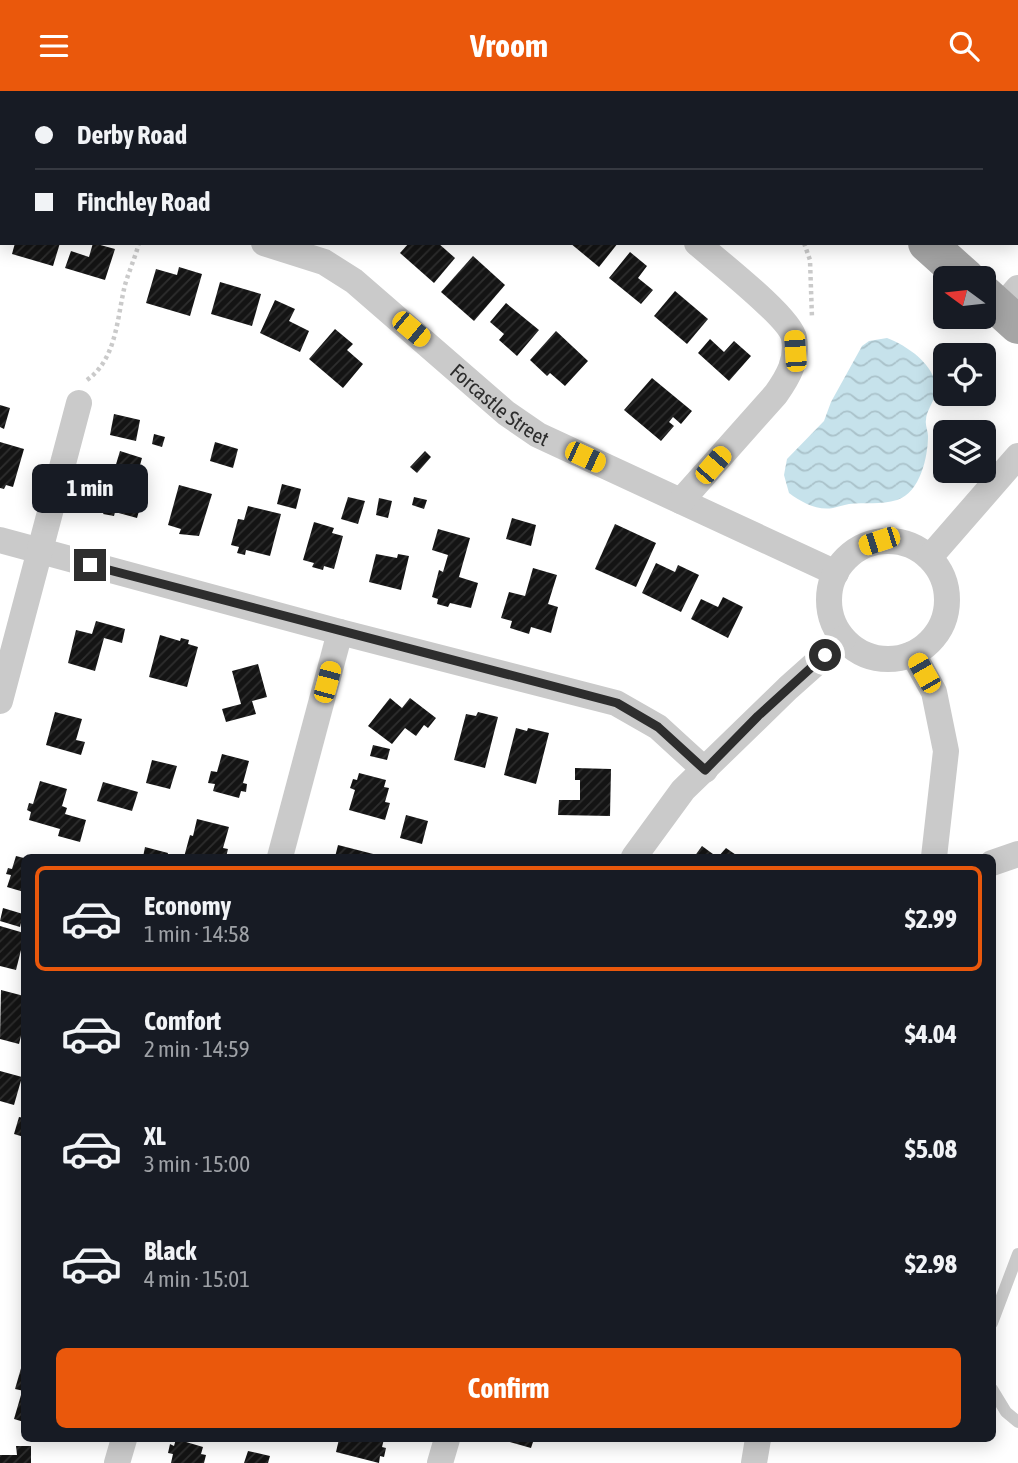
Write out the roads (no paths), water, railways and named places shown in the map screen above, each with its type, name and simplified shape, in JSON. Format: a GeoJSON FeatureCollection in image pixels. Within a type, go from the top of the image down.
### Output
{"type":"FeatureCollection","features":[{"type":"Feature","properties":{"kind":"main road"},"geometry":{"type":"LineString","coordinates":[[929,245],[953,266]]}},
{"type":"Feature","properties":{"kind":"street","name":"Forcastle Street"},"geometry":{"type":"LineString","coordinates":[[270,245],[324,262],[354,281],[506,413],[538,435],[836,573]]}},
{"type":"Feature","properties":{"kind":"street"},"geometry":{"type":"LineString","coordinates":[[681,501],[776,394],[787,379],[795,351],[794,336],[777,314],[699,245]]}},
{"type":"Feature","properties":{"kind":"street"},"geometry":{"type":"LineString","coordinates":[[0,701],[79,403]]}},
{"type":"Feature","properties":{"kind":"street"},"geometry":{"type":"LineString","coordinates":[[930,557],[1018,457]]}},
{"type":"Feature","properties":{"kind":"street"},"geometry":{"type":"LineString","coordinates":[[0,540],[340,632],[617,703],[658,727],[705,770]]}},
{"type":"Feature","properties":{"kind":"street"},"geometry":{"type":"LineString","coordinates":[[879,541],[897,541],[915,547],[930,557],[941,572],[947,590],[946,610],[940,628],[929,643],[913,654],[894,659],[876,658],[858,651],[843,639],[834,624],[830,590],[836,573],[846,558],[861,547],[879,541]]}},
{"type":"Feature","properties":{"kind":"street"},"geometry":{"type":"LineString","coordinates":[[280,854],[340,632]]}},
{"type":"Feature","properties":{"kind":"street"},"geometry":{"type":"LineString","coordinates":[[636,854],[683,790],[788,688],[843,639]]}},
{"type":"Feature","properties":{"kind":"street"},"geometry":{"type":"LineString","coordinates":[[913,654],[934,692],[946,751],[936,854]]}},
{"type":"Feature","properties":{"kind":"street"},"geometry":{"type":"LineString","coordinates":[[996,862],[1018,854]]}},
{"type":"Feature","properties":{"kind":"street"},"geometry":{"type":"LineString","coordinates":[[117,1463],[123,1442]]}},
{"type":"Feature","properties":{"kind":"street"},"geometry":{"type":"LineString","coordinates":[[440,1463],[446,1442]]}},
{"type":"Feature","properties":{"kind":"street"},"geometry":{"type":"LineString","coordinates":[[754,1463],[758,1442]]}},
{"type":"Feature","properties":{"kind":"lane"},"geometry":{"type":"LineString","coordinates":[[996,1312],[1018,1254]]}},
{"type":"Feature","properties":{"kind":"lane"},"geometry":{"type":"LineString","coordinates":[[996,1396],[1006,1412],[1018,1422]]}},
{"type":"Feature","properties":{"kind":"water"},"geometry":{"type":"Polygon","coordinates":[[[887,338],[904,346],[921,359],[933,376],[933,400],[926,417],[928,436],[921,473],[912,490],[891,502],[849,504],[827,509],[815,507],[789,493],[784,475],[787,459],[824,421],[831,402],[862,346],[869,341],[887,338]]]}}]}
